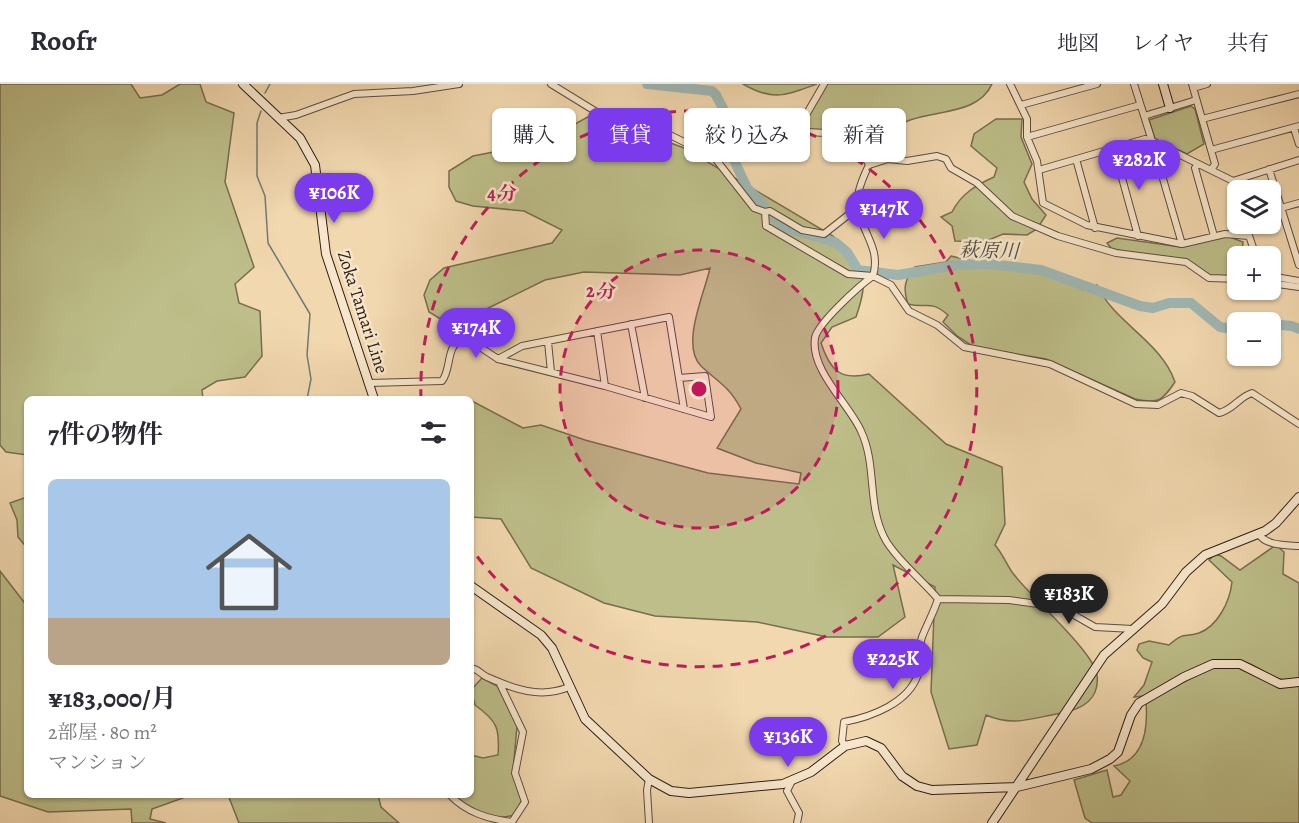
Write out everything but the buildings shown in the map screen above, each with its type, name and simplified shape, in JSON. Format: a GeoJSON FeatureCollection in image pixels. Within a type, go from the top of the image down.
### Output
{"type":"FeatureCollection","features":[{"type":"Feature","properties":{"kind":"main road","name":"Zoka Tamari Line"},"geometry":{"type":"LineString","coordinates":[[243,84],[300,138],[315,165],[326,254],[373,396]]}},
{"type":"Feature","properties":{"kind":"main road"},"geometry":{"type":"LineString","coordinates":[[1163,84],[1170,108]]}},
{"type":"Feature","properties":{"kind":"main road"},"geometry":{"type":"LineString","coordinates":[[992,823],[1097,664],[1161,604],[1185,573],[1205,555],[1276,523],[1299,497]]}},
{"type":"Feature","properties":{"kind":"main road"},"geometry":{"type":"LineString","coordinates":[[474,588],[541,635],[552,648],[585,718],[600,735],[649,779],[671,791],[689,793],[761,788],[792,781],[811,772],[845,746],[866,741],[875,744],[908,781],[932,790],[1017,787],[1091,768],[1110,759],[1118,752],[1131,715],[1139,703],[1184,677],[1213,664],[1240,664],[1280,684],[1299,682]]}},
{"type":"Feature","properties":{"kind":"street"},"geometry":{"type":"LineString","coordinates":[[278,118],[296,115],[354,94],[414,91],[459,84]]}},
{"type":"Feature","properties":{"kind":"street"},"geometry":{"type":"LineString","coordinates":[[551,84],[597,113],[625,122],[646,123],[679,142],[714,157],[742,196],[754,208],[767,211],[788,224],[820,234],[829,231],[857,208]]}},
{"type":"Feature","properties":{"kind":"street"},"geometry":{"type":"LineString","coordinates":[[824,84],[806,115],[805,129],[807,132],[826,133],[835,138],[865,158],[869,165]]}},
{"type":"Feature","properties":{"kind":"street"},"geometry":{"type":"LineString","coordinates":[[1010,84],[1027,119],[1027,137],[1039,170],[1043,203],[1095,228],[1182,244],[1225,234],[1249,236],[1252,246]]}},
{"type":"Feature","properties":{"kind":"street"},"geometry":{"type":"LineString","coordinates":[[1021,105],[1097,84]]}},
{"type":"Feature","properties":{"kind":"street"},"geometry":{"type":"LineString","coordinates":[[1134,84],[1182,244]]}},
{"type":"Feature","properties":{"kind":"street"},"geometry":{"type":"LineString","coordinates":[[1207,84],[1192,86],[1215,164],[1211,170]]}},
{"type":"Feature","properties":{"kind":"street"},"geometry":{"type":"LineString","coordinates":[[1202,119],[1299,94]]}},
{"type":"Feature","properties":{"kind":"street"},"geometry":{"type":"LineString","coordinates":[[1144,116],[1196,100]]}},
{"type":"Feature","properties":{"kind":"street"},"geometry":{"type":"LineString","coordinates":[[1027,137],[1140,105]]}},
{"type":"Feature","properties":{"kind":"street"},"geometry":{"type":"LineString","coordinates":[[1211,150],[1296,127],[1299,144]]}},
{"type":"Feature","properties":{"kind":"street"},"geometry":{"type":"LineString","coordinates":[[1039,170],[1145,139],[1231,180]]}},
{"type":"Feature","properties":{"kind":"street"},"geometry":{"type":"LineString","coordinates":[[1114,149],[1138,236]]}},
{"type":"Feature","properties":{"kind":"street"},"geometry":{"type":"LineString","coordinates":[[1133,629],[1095,627],[1060,606],[1009,600],[938,599],[886,540],[878,523],[868,446],[857,423],[828,379],[815,350],[816,332],[861,285],[873,276],[875,250],[857,208],[861,181],[869,165],[888,159],[907,161],[937,156],[946,159],[951,168],[977,183],[1012,216],[1058,236],[1116,253],[1186,261],[1209,278],[1227,279]]}},
{"type":"Feature","properties":{"kind":"street"},"geometry":{"type":"LineString","coordinates":[[1076,159],[1095,228]]}},
{"type":"Feature","properties":{"kind":"street"},"geometry":{"type":"LineString","coordinates":[[1236,180],[1299,160]]}},
{"type":"Feature","properties":{"kind":"street"},"geometry":{"type":"LineString","coordinates":[[1198,164],[1195,168],[1214,236]]}},
{"type":"Feature","properties":{"kind":"street"},"geometry":{"type":"LineString","coordinates":[[1269,169],[1272,180]]}},
{"type":"Feature","properties":{"kind":"street"},"geometry":{"type":"LineString","coordinates":[[1299,203],[1281,208],[1299,265]]}},
{"type":"Feature","properties":{"kind":"street"},"geometry":{"type":"LineString","coordinates":[[767,211],[766,226],[848,274],[873,276],[898,291],[903,306],[909,311],[936,325],[955,341],[971,350],[1050,364],[1136,404],[1158,405],[1181,393],[1192,396],[1219,412],[1231,408],[1252,393],[1299,424]]}},
{"type":"Feature","properties":{"kind":"street"},"geometry":{"type":"LineString","coordinates":[[1281,278],[1299,281]]}},
{"type":"Feature","properties":{"kind":"street"},"geometry":{"type":"LineString","coordinates":[[1281,285],[1299,287]]}},
{"type":"Feature","properties":{"kind":"street"},"geometry":{"type":"LineString","coordinates":[[498,359],[522,346],[669,317],[684,409]]}},
{"type":"Feature","properties":{"kind":"street"},"geometry":{"type":"LineString","coordinates":[[631,324],[645,398]]}},
{"type":"Feature","properties":{"kind":"street"},"geometry":{"type":"LineString","coordinates":[[597,331],[605,386]]}},
{"type":"Feature","properties":{"kind":"street"},"geometry":{"type":"LineString","coordinates":[[369,383],[442,381],[447,375],[453,346],[462,339],[468,339],[498,359],[605,386],[711,417],[705,376],[679,378]]}},
{"type":"Feature","properties":{"kind":"street"},"geometry":{"type":"LineString","coordinates":[[548,342],[551,372]]}},
{"type":"Feature","properties":{"kind":"street"},"geometry":{"type":"LineString","coordinates":[[1258,533],[1261,539],[1268,542],[1299,546]]}},
{"type":"Feature","properties":{"kind":"street"},"geometry":{"type":"LineString","coordinates":[[845,746],[842,741],[844,722],[867,715],[898,701],[914,685],[919,671],[922,639],[938,599]]}},
{"type":"Feature","properties":{"kind":"street"},"geometry":{"type":"LineString","coordinates":[[474,669],[500,682],[540,694],[557,692],[569,687]]}},
{"type":"Feature","properties":{"kind":"street"},"geometry":{"type":"LineString","coordinates":[[453,798],[464,808],[491,819],[513,822],[525,802],[515,772],[522,732],[500,682]]}},
{"type":"Feature","properties":{"kind":"street"},"geometry":{"type":"LineString","coordinates":[[649,779],[647,790],[649,823]]}},
{"type":"Feature","properties":{"kind":"street"},"geometry":{"type":"LineString","coordinates":[[792,781],[787,791],[799,813],[797,823]]}},
{"type":"Feature","properties":{"kind":"green space"},"geometry":{"type":"Polygon","coordinates":[[[0,84],[131,84],[140,98],[162,95],[180,84],[200,84],[206,102],[234,113],[225,182],[254,267],[235,284],[239,303],[260,311],[262,356],[245,377],[217,381],[202,390],[203,396],[24,396],[24,455],[6,452],[0,445],[0,84]]]}},
{"type":"Feature","properties":{"kind":"green space"},"geometry":{"type":"Polygon","coordinates":[[[743,84],[817,84],[788,94],[772,95],[743,84]]]}},
{"type":"Feature","properties":{"kind":"green space"},"geometry":{"type":"Polygon","coordinates":[[[827,84],[992,84],[984,96],[972,104],[906,122],[906,108],[822,108],[822,130],[810,130],[810,113],[827,84]]]}},
{"type":"Feature","properties":{"kind":"green space"},"geometry":{"type":"Polygon","coordinates":[[[1191,106],[1195,109],[1204,144],[1187,154],[1155,139],[1149,120],[1191,106]]]}},
{"type":"Feature","properties":{"kind":"green space"},"geometry":{"type":"Polygon","coordinates":[[[588,117],[588,162],[672,162],[672,144],[684,148],[684,162],[708,162],[833,236],[858,264],[862,272],[863,291],[856,317],[832,327],[821,343],[828,360],[832,367],[843,374],[859,376],[869,374],[946,444],[1002,467],[1005,524],[995,545],[1020,582],[1073,638],[1093,664],[1097,684],[1093,697],[1076,709],[1023,720],[996,719],[986,715],[977,745],[949,749],[931,692],[935,587],[893,565],[905,617],[878,637],[827,637],[757,622],[655,616],[604,603],[531,568],[501,519],[474,517],[474,402],[523,428],[541,425],[585,440],[708,473],[799,484],[801,473],[756,463],[717,448],[741,409],[728,390],[701,366],[695,357],[693,332],[710,268],[680,275],[584,272],[545,280],[462,321],[442,320],[429,312],[424,295],[430,280],[444,268],[552,243],[562,230],[524,211],[473,206],[456,201],[449,187],[449,171],[473,156],[492,152],[492,162],[576,162],[576,123],[588,117]]]}},
{"type":"Feature","properties":{"kind":"green space"},"geometry":{"type":"Polygon","coordinates":[[[996,119],[1022,119],[1021,137],[1032,164],[1024,182],[1032,199],[1046,215],[1037,229],[1027,235],[1003,234],[984,242],[955,241],[952,226],[941,217],[952,212],[970,191],[994,177],[997,168],[971,146],[974,134],[996,119]]]}},
{"type":"Feature","properties":{"kind":"green space"},"geometry":{"type":"Polygon","coordinates":[[[1227,236],[1243,242],[1243,246],[1227,246],[1227,278],[1211,277],[1189,261],[1136,255],[1111,248],[1107,243],[1117,238],[1181,247],[1227,236]]]}},
{"type":"Feature","properties":{"kind":"green space"},"geometry":{"type":"Polygon","coordinates":[[[951,256],[989,265],[1053,270],[1083,290],[1097,285],[1114,310],[1159,355],[1175,382],[1159,400],[1135,399],[1046,359],[974,347],[957,336],[943,322],[948,315],[942,310],[932,306],[908,304],[906,299],[907,280],[915,267],[946,262],[951,256]]]}},
{"type":"Feature","properties":{"kind":"green space"},"geometry":{"type":"Polygon","coordinates":[[[24,498],[24,544],[18,537],[17,520],[10,503],[24,498]]]}},
{"type":"Feature","properties":{"kind":"green space"},"geometry":{"type":"Polygon","coordinates":[[[1276,545],[1284,552],[1283,574],[1299,583],[1299,680],[1279,679],[1252,665],[1224,660],[1183,674],[1145,696],[1134,697],[1144,685],[1152,662],[1143,658],[1137,650],[1139,644],[1149,641],[1169,645],[1181,636],[1206,630],[1222,612],[1229,597],[1232,582],[1209,560],[1215,554],[1240,570],[1276,545]]]}},
{"type":"Feature","properties":{"kind":"green space"},"geometry":{"type":"Polygon","coordinates":[[[0,571],[24,602],[24,798],[183,798],[152,809],[150,819],[166,823],[132,823],[131,809],[48,812],[0,796],[0,571]]]}},
{"type":"Feature","properties":{"kind":"green space"},"geometry":{"type":"Polygon","coordinates":[[[1214,666],[1239,667],[1299,685],[1299,823],[1092,823],[1085,818],[1074,780],[1107,770],[1113,797],[1121,795],[1130,781],[1114,766],[1132,757],[1142,742],[1146,722],[1146,702],[1214,666]]]}},
{"type":"Feature","properties":{"kind":"green space"},"geometry":{"type":"Polygon","coordinates":[[[482,678],[501,688],[517,726],[513,772],[522,800],[514,815],[497,817],[480,813],[456,798],[474,798],[474,756],[483,758],[498,755],[496,726],[475,705],[474,687],[482,678]]]}},
{"type":"Feature","properties":{"kind":"green space"},"geometry":{"type":"Polygon","coordinates":[[[229,798],[379,798],[381,807],[399,823],[239,823],[229,798]]]}},
{"type":"Feature","properties":{"kind":"waterway"},"geometry":{"type":"LineString","coordinates":[[265,93],[270,84]]}},
{"type":"Feature","properties":{"kind":"waterway","name":"萩原川"},"geometry":{"type":"LineString","coordinates":[[647,84],[712,91],[731,124],[734,160],[747,188],[769,214],[788,229],[835,242],[847,252],[858,270],[898,275],[957,265],[990,264],[1041,270],[1140,306],[1153,308],[1169,303],[1191,303],[1220,327],[1227,328]]}},
{"type":"Feature","properties":{"kind":"waterway"},"geometry":{"type":"LineString","coordinates":[[261,111],[257,123],[257,176],[265,196],[268,243],[310,314],[307,355],[311,379],[308,396]]}},
{"type":"Feature","properties":{"kind":"waterway","name":"萩原川"},"geometry":{"type":"LineString","coordinates":[[1281,325],[1299,329]]}}]}
